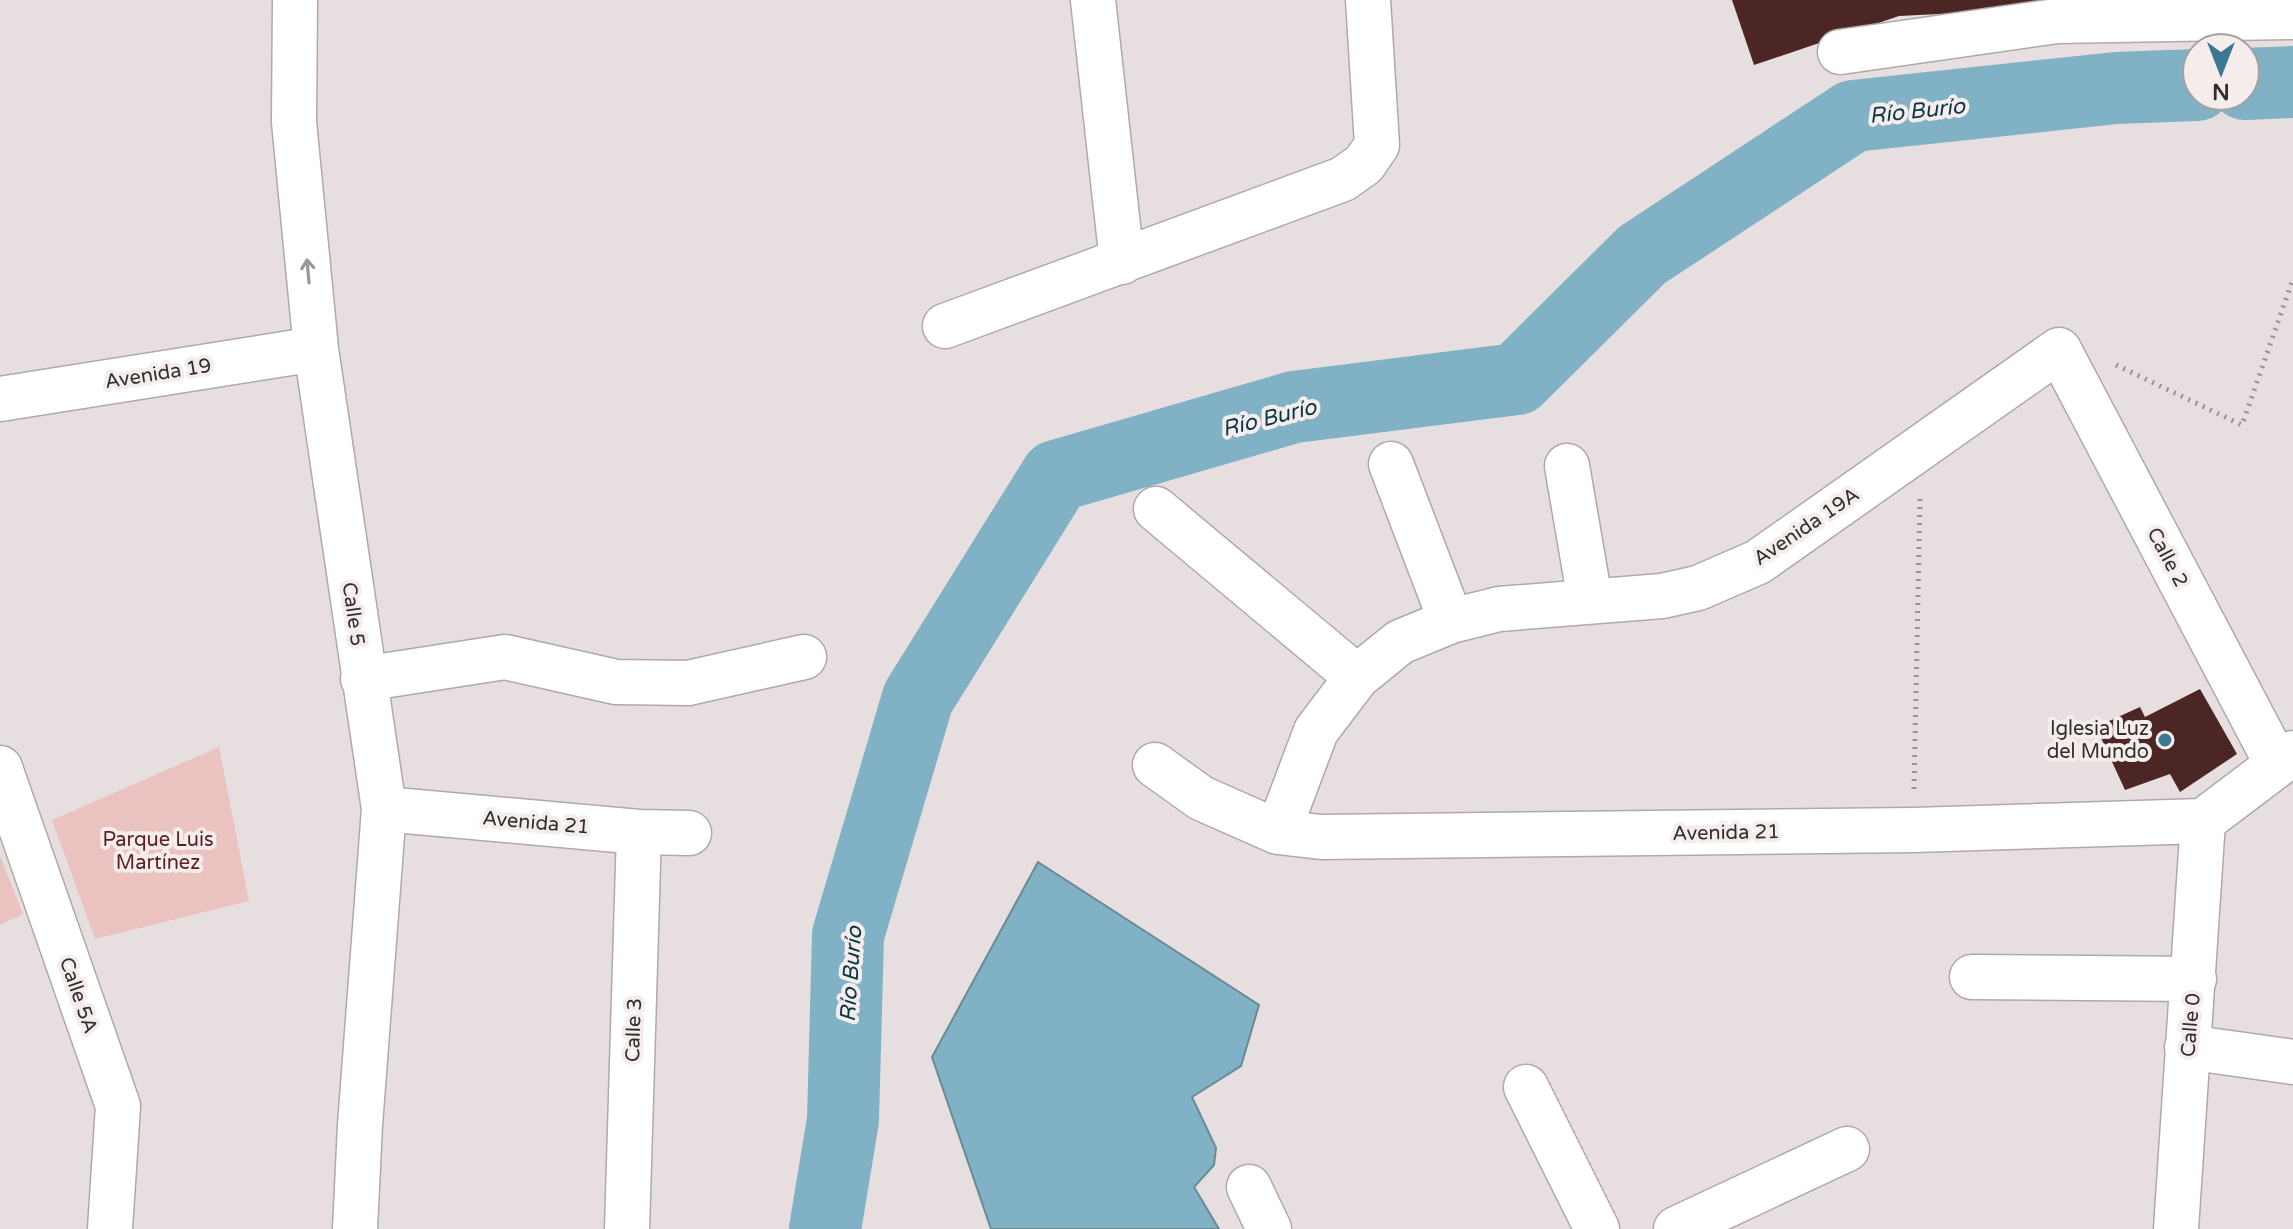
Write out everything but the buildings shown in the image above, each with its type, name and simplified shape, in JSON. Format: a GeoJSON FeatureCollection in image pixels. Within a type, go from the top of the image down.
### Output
{"type":"FeatureCollection","features":[{"type":"Feature","properties":{"kind":"street","name":"Calle 5"},"geometry":{"type":"LineString","coordinates":[[295,0],[294,122],[316,349],[384,809],[355,1229]]}},
{"type":"Feature","properties":{"kind":"street"},"geometry":{"type":"LineString","coordinates":[[1093,0],[1122,262]]}},
{"type":"Feature","properties":{"kind":"street"},"geometry":{"type":"LineString","coordinates":[[945,326],[1343,179],[1364,164],[1377,145],[1368,0]]}},
{"type":"Feature","properties":{"kind":"street"},"geometry":{"type":"LineString","coordinates":[[1840,52],[2057,21],[2293,17]]}},
{"type":"Feature","properties":{"kind":"street","name":"Avenida 19"},"geometry":{"type":"LineString","coordinates":[[0,399],[316,349]]}},
{"type":"Feature","properties":{"kind":"street","name":"Avenida 19A"},"geometry":{"type":"LineString","coordinates":[[1278,832],[1316,731],[1357,677],[1400,642],[1451,621],[1499,609],[1662,596],[1698,588],[1758,562],[2059,350]]}},
{"type":"Feature","properties":{"kind":"street","name":"Calle 2"},"geometry":{"type":"LineString","coordinates":[[2059,350],[2285,758]]}},
{"type":"Feature","properties":{"kind":"street"},"geometry":{"type":"LineString","coordinates":[[1391,464],[1451,621]]}},
{"type":"Feature","properties":{"kind":"street"},"geometry":{"type":"LineString","coordinates":[[1567,466],[1590,600]]}},
{"type":"Feature","properties":{"kind":"street"},"geometry":{"type":"LineString","coordinates":[[1156,509],[1357,677]]}},
{"type":"Feature","properties":{"kind":"street"},"geometry":{"type":"LineString","coordinates":[[363,679],[505,657],[616,682],[688,683],[804,657]]}},
{"type":"Feature","properties":{"kind":"street"},"geometry":{"type":"LineString","coordinates":[[2203,821],[2285,758]]}},
{"type":"Feature","properties":{"kind":"street","name":"Avenida 21"},"geometry":{"type":"LineString","coordinates":[[1155,765],[1201,798],[1278,832],[1321,837],[1914,830],[2203,821]]}},
{"type":"Feature","properties":{"kind":"street","name":"Calle 5A"},"geometry":{"type":"LineString","coordinates":[[0,768],[118,1106],[110,1229]]}},
{"type":"Feature","properties":{"kind":"street","name":"Avenida 21"},"geometry":{"type":"LineString","coordinates":[[384,809],[639,832],[689,833]]}},
{"type":"Feature","properties":{"kind":"street","name":"Calle 0"},"geometry":{"type":"LineString","coordinates":[[2176,1229],[2203,821]]}},
{"type":"Feature","properties":{"kind":"street","name":"Calle 3"},"geometry":{"type":"LineString","coordinates":[[627,1229],[639,832]]}},
{"type":"Feature","properties":{"kind":"street"},"geometry":{"type":"LineString","coordinates":[[1972,977],[2194,979]]}},
{"type":"Feature","properties":{"kind":"street"},"geometry":{"type":"LineString","coordinates":[[2187,1047],[2293,1062]]}},
{"type":"Feature","properties":{"kind":"street"},"geometry":{"type":"LineString","coordinates":[[1526,1087],[1597,1229]]}},
{"type":"Feature","properties":{"kind":"street"},"geometry":{"type":"LineString","coordinates":[[1676,1229],[1847,1149]]}},
{"type":"Feature","properties":{"kind":"street"},"geometry":{"type":"LineString","coordinates":[[1249,1187],[1269,1229]]}},
{"type":"Feature","properties":{"kind":"path"},"geometry":{"type":"LineString","coordinates":[[2059,350],[2112,363],[2242,425],[2293,279]]}},
{"type":"Feature","properties":{"kind":"path"},"geometry":{"type":"LineString","coordinates":[[1914,830],[1919,542]]}},
{"type":"Feature","properties":{"kind":"green space","name":"Parque Luis Martínez"},"geometry":{"type":"Polygon","coordinates":[[[219,747],[249,901],[95,939],[52,820],[219,747]]]}},
{"type":"Feature","properties":{"kind":"green space"},"geometry":{"type":"Polygon","coordinates":[[[0,856],[23,914],[0,925],[0,856]]]}},
{"type":"Feature","properties":{"kind":"water"},"geometry":{"type":"Polygon","coordinates":[[[1038,862],[1259,1005],[1241,1066],[1192,1097],[1216,1148],[1214,1165],[1194,1187],[1219,1229],[991,1229],[932,1057],[1038,862]]]}},
{"type":"Feature","properties":{"kind":"waterway","name":"Río Burío"},"geometry":{"type":"LineString","coordinates":[[2261,83],[2293,82]]}},
{"type":"Feature","properties":{"kind":"waterway","name":"Río Burío"},"geometry":{"type":"LineString","coordinates":[[825,1229],[843,1120],[848,935],[918,698],[1056,476],[1294,407],[1517,379],[1642,255],[1853,116],[2116,88],[2181,86]]}},
{"type":"Feature","properties":{"kind":"place","name":"Iglesia Luz del Mundo"},"geometry":{"type":"Point","coordinates":[2165,740]}}]}
